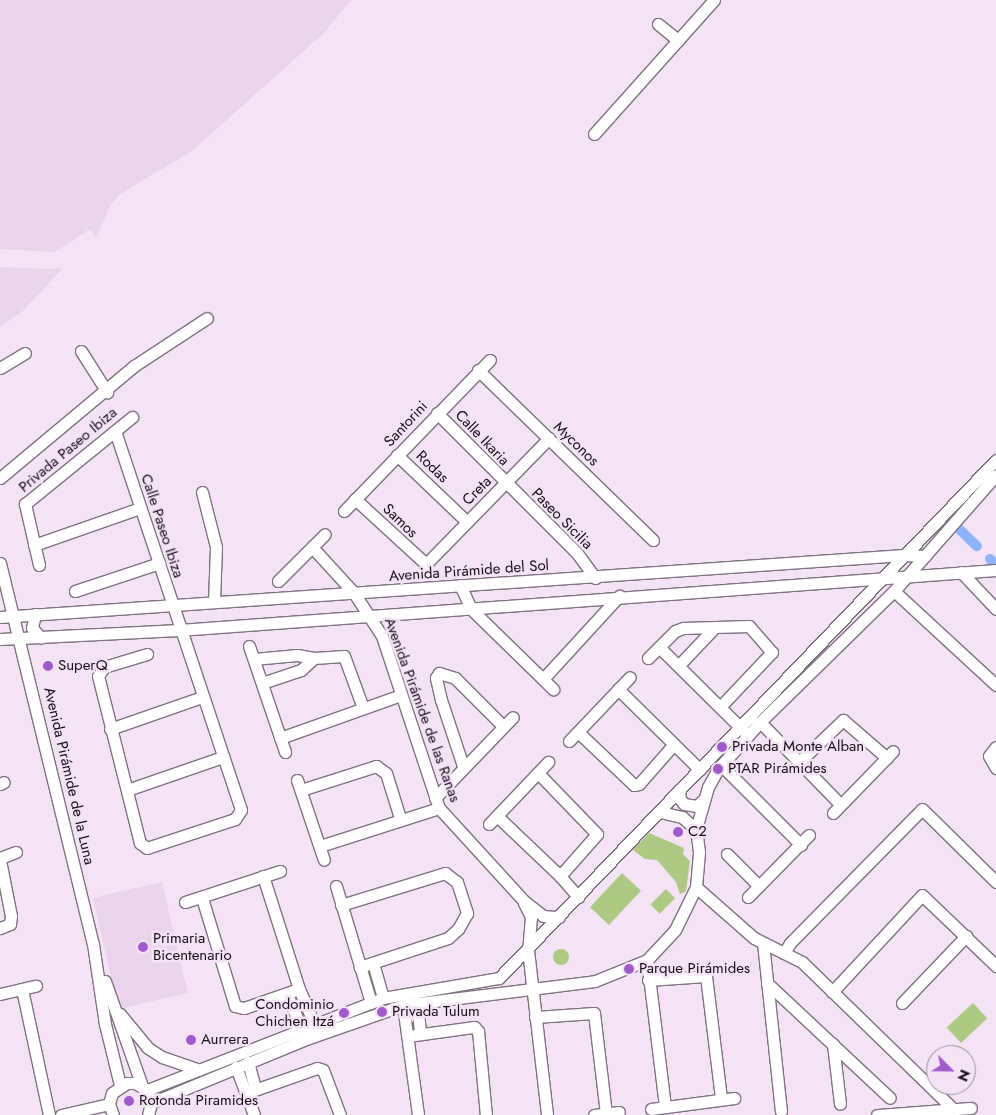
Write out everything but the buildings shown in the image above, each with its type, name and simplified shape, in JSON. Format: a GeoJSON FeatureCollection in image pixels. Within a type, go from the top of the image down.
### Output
{"type":"FeatureCollection","features":[{"type":"Feature","properties":{"kind":"street"},"geometry":{"type":"LineString","coordinates":[[594,134],[714,0]]}},
{"type":"Feature","properties":{"kind":"street"},"geometry":{"type":"LineString","coordinates":[[658,24],[678,40]]}},
{"type":"Feature","properties":{"kind":"street"},"geometry":{"type":"LineString","coordinates":[[0,478],[107,392],[134,366],[207,318]]}},
{"type":"Feature","properties":{"kind":"street"},"geometry":{"type":"LineString","coordinates":[[81,351],[107,392]]}},
{"type":"Feature","properties":{"kind":"street"},"geometry":{"type":"LineString","coordinates":[[0,368],[24,353]]}},
{"type":"Feature","properties":{"kind":"street","name":"Santorini"},"geometry":{"type":"LineString","coordinates":[[344,511],[478,370],[490,360]]}},
{"type":"Feature","properties":{"kind":"street","name":"Myconos"},"geometry":{"type":"LineString","coordinates":[[478,370],[653,540]]}},
{"type":"Feature","properties":{"kind":"street","name":"Calle Ikaria"},"geometry":{"type":"LineString","coordinates":[[437,413],[505,484]]}},
{"type":"Feature","properties":{"kind":"street","name":"Privada Paseo Ibiza"},"geometry":{"type":"LineString","coordinates":[[39,565],[25,504],[132,417]]}},
{"type":"Feature","properties":{"kind":"street","name":"Calle Paseo Ibiza"},"geometry":{"type":"LineString","coordinates":[[115,431],[179,630],[242,810],[235,819],[147,848],[140,843],[127,790]]}},
{"type":"Feature","properties":{"kind":"street","name":"Creta"},"geometry":{"type":"LineString","coordinates":[[426,564],[548,438]]}},
{"type":"Feature","properties":{"kind":"street","name":"Rodas"},"geometry":{"type":"LineString","coordinates":[[397,455],[467,522]]}},
{"type":"Feature","properties":{"kind":"street"},"geometry":{"type":"LineString","coordinates":[[60,1115],[111,1109],[112,1093],[120,1085],[135,1083],[144,1088],[317,1029],[403,1006],[532,987],[595,981],[647,960],[675,930],[696,887],[699,852],[696,829],[703,800],[741,727],[760,722],[894,591],[925,556],[948,515],[996,460]]}},
{"type":"Feature","properties":{"kind":"street"},"geometry":{"type":"LineString","coordinates":[[317,1029],[370,997],[382,993],[487,982],[510,969],[904,554],[930,528],[996,475]]}},
{"type":"Feature","properties":{"kind":"street","name":"Paseo Sicilia"},"geometry":{"type":"LineString","coordinates":[[505,484],[577,553],[595,578]]}},
{"type":"Feature","properties":{"kind":"street"},"geometry":{"type":"LineString","coordinates":[[202,492],[216,548],[214,601]]}},
{"type":"Feature","properties":{"kind":"street","name":"Samos"},"geometry":{"type":"LineString","coordinates":[[355,499],[426,564]]}},
{"type":"Feature","properties":{"kind":"street"},"geometry":{"type":"LineString","coordinates":[[34,545],[140,508]]}},
{"type":"Feature","properties":{"kind":"street"},"geometry":{"type":"LineString","coordinates":[[278,581],[325,534]]}},
{"type":"Feature","properties":{"kind":"street","name":"Avenida Pirámide de las Ranas"},"geometry":{"type":"LineString","coordinates":[[312,547],[354,593],[372,616],[382,636],[437,803],[524,902],[544,916],[559,917]]}},
{"type":"Feature","properties":{"kind":"street","name":"Avenida Pirámide del Sol"},"geometry":{"type":"LineString","coordinates":[[0,617],[214,601],[658,574],[904,554],[925,556]]}},
{"type":"Feature","properties":{"kind":"street","name":"Avenida Pirámide de la Luna"},"geometry":{"type":"LineString","coordinates":[[0,563],[21,638],[93,944],[106,1024],[120,1085]]}},
{"type":"Feature","properties":{"kind":"street"},"geometry":{"type":"LineString","coordinates":[[75,591],[159,563]]}},
{"type":"Feature","properties":{"kind":"street"},"geometry":{"type":"LineString","coordinates":[[0,639],[179,630],[619,596],[996,570]]}},
{"type":"Feature","properties":{"kind":"street"},"geometry":{"type":"LineString","coordinates":[[961,572],[996,609]]}},
{"type":"Feature","properties":{"kind":"street"},"geometry":{"type":"LineString","coordinates":[[658,574],[661,594]]}},
{"type":"Feature","properties":{"kind":"street"},"geometry":{"type":"LineString","coordinates":[[460,585],[471,608],[554,689]]}},
{"type":"Feature","properties":{"kind":"street"},"geometry":{"type":"LineString","coordinates":[[894,591],[996,684]]}},
{"type":"Feature","properties":{"kind":"street"},"geometry":{"type":"LineString","coordinates":[[543,679],[619,596]]}},
{"type":"Feature","properties":{"kind":"street"},"geometry":{"type":"LineString","coordinates":[[35,614],[32,628],[41,638]]}},
{"type":"Feature","properties":{"kind":"street"},"geometry":{"type":"LineString","coordinates":[[648,658],[675,631],[749,626],[772,652],[720,706]]}},
{"type":"Feature","properties":{"kind":"street"},"geometry":{"type":"LineString","coordinates":[[679,665],[715,627]]}},
{"type":"Feature","properties":{"kind":"street"},"geometry":{"type":"LineString","coordinates":[[249,646],[285,752]]}},
{"type":"Feature","properties":{"kind":"street"},"geometry":{"type":"LineString","coordinates":[[659,647],[741,727]]}},
{"type":"Feature","properties":{"kind":"street"},"geometry":{"type":"LineString","coordinates":[[147,654],[99,670],[110,729],[127,790],[223,757]]}},
{"type":"Feature","properties":{"kind":"street"},"geometry":{"type":"LineString","coordinates":[[254,660],[297,655],[314,658],[344,656],[363,708]]}},
{"type":"Feature","properties":{"kind":"street"},"geometry":{"type":"LineString","coordinates":[[262,683],[301,670],[314,658]]}},
{"type":"Feature","properties":{"kind":"street"},"geometry":{"type":"LineString","coordinates":[[463,766],[440,700],[436,678],[439,673],[455,678],[502,726]]}},
{"type":"Feature","properties":{"kind":"street"},"geometry":{"type":"LineString","coordinates":[[569,741],[630,678]]}},
{"type":"Feature","properties":{"kind":"street"},"geometry":{"type":"LineString","coordinates":[[618,689],[700,770]]}},
{"type":"Feature","properties":{"kind":"street"},"geometry":{"type":"LineString","coordinates":[[280,738],[401,695]]}},
{"type":"Feature","properties":{"kind":"street"},"geometry":{"type":"LineString","coordinates":[[110,729],[202,697]]}},
{"type":"Feature","properties":{"kind":"street"},"geometry":{"type":"LineString","coordinates":[[320,846],[437,803],[463,766],[513,716]]}},
{"type":"Feature","properties":{"kind":"street"},"geometry":{"type":"LineString","coordinates":[[760,722],[799,762],[837,808],[890,754],[843,720],[799,762]]}},
{"type":"Feature","properties":{"kind":"street"},"geometry":{"type":"LineString","coordinates":[[578,732],[634,785],[638,784],[674,744]]}},
{"type":"Feature","properties":{"kind":"street"},"geometry":{"type":"LineString","coordinates":[[996,747],[990,756],[996,768]]}},
{"type":"Feature","properties":{"kind":"street"},"geometry":{"type":"LineString","coordinates":[[488,824],[498,816],[548,762]]}},
{"type":"Feature","properties":{"kind":"street"},"geometry":{"type":"LineString","coordinates":[[721,765],[801,845]]}},
{"type":"Feature","properties":{"kind":"street"},"geometry":{"type":"LineString","coordinates":[[324,860],[299,785],[376,766],[386,773],[400,818]]}},
{"type":"Feature","properties":{"kind":"street"},"geometry":{"type":"LineString","coordinates":[[538,773],[597,834],[560,876]]}},
{"type":"Feature","properties":{"kind":"street"},"geometry":{"type":"LineString","coordinates":[[679,790],[680,799],[684,804],[697,806],[703,800]]}},
{"type":"Feature","properties":{"kind":"street"},"geometry":{"type":"LineString","coordinates":[[784,952],[919,810],[926,810],[996,882]]}},
{"type":"Feature","properties":{"kind":"street"},"geometry":{"type":"LineString","coordinates":[[660,812],[682,817],[696,829]]}},
{"type":"Feature","properties":{"kind":"street"},"geometry":{"type":"LineString","coordinates":[[498,816],[560,876],[578,898]]}},
{"type":"Feature","properties":{"kind":"street"},"geometry":{"type":"LineString","coordinates":[[748,897],[809,836]]}},
{"type":"Feature","properties":{"kind":"street"},"geometry":{"type":"LineString","coordinates":[[0,928],[10,924],[11,916],[0,859],[16,852]]}},
{"type":"Feature","properties":{"kind":"street"},"geometry":{"type":"LineString","coordinates":[[727,854],[759,886]]}},
{"type":"Feature","properties":{"kind":"street"},"geometry":{"type":"LineString","coordinates":[[185,902],[280,871]]}},
{"type":"Feature","properties":{"kind":"street"},"geometry":{"type":"LineString","coordinates":[[341,905],[445,873],[457,882],[467,913],[458,929],[448,938],[360,967]]}},
{"type":"Feature","properties":{"kind":"street"},"geometry":{"type":"LineString","coordinates":[[262,876],[299,989],[317,1029]]}},
{"type":"Feature","properties":{"kind":"street"},"geometry":{"type":"LineString","coordinates":[[336,886],[370,997]]}},
{"type":"Feature","properties":{"kind":"street"},"geometry":{"type":"LineString","coordinates":[[696,887],[763,943],[802,962],[953,1109]]}},
{"type":"Feature","properties":{"kind":"street"},"geometry":{"type":"LineString","coordinates":[[832,992],[920,896],[925,897],[996,966]]}},
{"type":"Feature","properties":{"kind":"street"},"geometry":{"type":"LineString","coordinates":[[202,898],[235,1006],[244,1008],[299,989]]}},
{"type":"Feature","properties":{"kind":"street","name":"Avenida Pirámide de las Ranas"},"geometry":{"type":"LineString","coordinates":[[524,902],[531,918],[528,950],[547,1115]]}},
{"type":"Feature","properties":{"kind":"street"},"geometry":{"type":"LineString","coordinates":[[902,1003],[966,936]]}},
{"type":"Feature","properties":{"kind":"street"},"geometry":{"type":"LineString","coordinates":[[763,943],[781,1111]]}},
{"type":"Feature","properties":{"kind":"street","name":"Avenida Pirámide de la Luna"},"geometry":{"type":"LineString","coordinates":[[93,944],[111,1000],[151,1103]]}},
{"type":"Feature","properties":{"kind":"street"},"geometry":{"type":"LineString","coordinates":[[647,960],[665,1107]]}},
{"type":"Feature","properties":{"kind":"street"},"geometry":{"type":"LineString","coordinates":[[373,963],[382,993]]}},
{"type":"Feature","properties":{"kind":"street"},"geometry":{"type":"LineString","coordinates":[[648,978],[706,976],[721,1099]]}},
{"type":"Feature","properties":{"kind":"street"},"geometry":{"type":"LineString","coordinates":[[767,983],[890,1098]]}},
{"type":"Feature","properties":{"kind":"street"},"geometry":{"type":"LineString","coordinates":[[0,994],[36,986]]}},
{"type":"Feature","properties":{"kind":"street"},"geometry":{"type":"LineString","coordinates":[[22,989],[49,1115]]}},
{"type":"Feature","properties":{"kind":"street"},"geometry":{"type":"LineString","coordinates":[[287,994],[304,1034]]}},
{"type":"Feature","properties":{"kind":"street"},"geometry":{"type":"LineString","coordinates":[[111,1000],[148,1048],[162,1057],[199,1070]]}},
{"type":"Feature","properties":{"kind":"street"},"geometry":{"type":"LineString","coordinates":[[417,1003],[414,1032],[418,1115]]}},
{"type":"Feature","properties":{"kind":"street"},"geometry":{"type":"LineString","coordinates":[[403,1006],[414,1032]]}},
{"type":"Feature","properties":{"kind":"street"},"geometry":{"type":"LineString","coordinates":[[534,1013],[594,1013],[606,1114]]}},
{"type":"Feature","properties":{"kind":"street"},"geometry":{"type":"LineString","coordinates":[[414,1032],[469,1026],[478,1031],[486,1115]]}},
{"type":"Feature","properties":{"kind":"street"},"geometry":{"type":"LineString","coordinates":[[148,1115],[151,1103],[248,1062],[304,1034]]}},
{"type":"Feature","properties":{"kind":"street"},"geometry":{"type":"LineString","coordinates":[[833,1044],[840,1104]]}},
{"type":"Feature","properties":{"kind":"street"},"geometry":{"type":"LineString","coordinates":[[248,1062],[249,1088],[254,1115]]}},
{"type":"Feature","properties":{"kind":"street"},"geometry":{"type":"LineString","coordinates":[[236,1067],[249,1088]]}},
{"type":"Feature","properties":{"kind":"street"},"geometry":{"type":"LineString","coordinates":[[249,1088],[317,1068],[324,1070],[340,1115]]}},
{"type":"Feature","properties":{"kind":"street"},"geometry":{"type":"LineString","coordinates":[[652,1109],[734,1098]]}},
{"type":"Feature","properties":{"kind":"street"},"geometry":{"type":"LineString","coordinates":[[879,1115],[970,1108]]}},
{"type":"Feature","properties":{"kind":"street"},"geometry":{"type":"LineString","coordinates":[[594,1115],[619,1112]]}},
{"type":"Feature","properties":{"kind":"shaded area"},"geometry":{"type":"Polygon","coordinates":[[[0,0],[351,0],[324,33],[192,151],[120,194],[111,204],[96,238],[90,229],[55,252],[0,249],[0,0]]]}},
{"type":"Feature","properties":{"kind":"shaded area"},"geometry":{"type":"Polygon","coordinates":[[[0,267],[63,268],[23,311],[0,327],[0,267]]]}},
{"type":"Feature","properties":{"kind":"shaded area","name":"Primaria Bicentenario"},"geometry":{"type":"Polygon","coordinates":[[[162,882],[188,993],[118,1009],[93,898],[162,882]]]}},
{"type":"Feature","properties":{"kind":"green space"},"geometry":{"type":"Polygon","coordinates":[[[649,833],[684,848],[683,854],[690,861],[686,891],[680,894],[676,882],[657,860],[645,859],[633,850],[649,833]]]}},
{"type":"Feature","properties":{"kind":"green space"},"geometry":{"type":"Polygon","coordinates":[[[622,873],[641,891],[609,925],[590,907],[622,873]]]}},
{"type":"Feature","properties":{"kind":"green space"},"geometry":{"type":"Polygon","coordinates":[[[666,889],[675,898],[660,914],[650,905],[666,889]]]}},
{"type":"Feature","properties":{"kind":"green space"},"geometry":{"type":"Polygon","coordinates":[[[561,949],[569,957],[561,965],[553,957],[561,949]]]}},
{"type":"Feature","properties":{"kind":"green space"},"geometry":{"type":"Polygon","coordinates":[[[973,1003],[987,1018],[961,1043],[947,1028],[973,1003]]]}},
{"type":"Feature","properties":{"kind":"waterway"},"geometry":{"type":"LineString","coordinates":[[956,526],[977,546]]}},
{"type":"Feature","properties":{"kind":"waterway"},"geometry":{"type":"LineString","coordinates":[[990,559],[996,564]]}},
{"type":"Feature","properties":{"kind":"place","name":"SuperQ"},"geometry":{"type":"Point","coordinates":[48,666]}},
{"type":"Feature","properties":{"kind":"place","name":"Privada Monte Alban"},"geometry":{"type":"Point","coordinates":[722,747]}},
{"type":"Feature","properties":{"kind":"place","name":"PTAR Pirámides"},"geometry":{"type":"Point","coordinates":[718,769]}},
{"type":"Feature","properties":{"kind":"place","name":"C2"},"geometry":{"type":"Point","coordinates":[678,832]}},
{"type":"Feature","properties":{"kind":"place","name":"Primaria Bicentenario"},"geometry":{"type":"Point","coordinates":[143,947]}},
{"type":"Feature","properties":{"kind":"place","name":"Parque Pirámides"},"geometry":{"type":"Point","coordinates":[629,969]}},
{"type":"Feature","properties":{"kind":"place","name":"Privada Tulum"},"geometry":{"type":"Point","coordinates":[382,1012]}},
{"type":"Feature","properties":{"kind":"place","name":"Condominio Chichen Itzá"},"geometry":{"type":"Point","coordinates":[344,1013]}},
{"type":"Feature","properties":{"kind":"place","name":"Aurrera"},"geometry":{"type":"Point","coordinates":[191,1040]}},
{"type":"Feature","properties":{"kind":"place","name":"Rotonda Piramides"},"geometry":{"type":"Point","coordinates":[129,1101]}}]}
